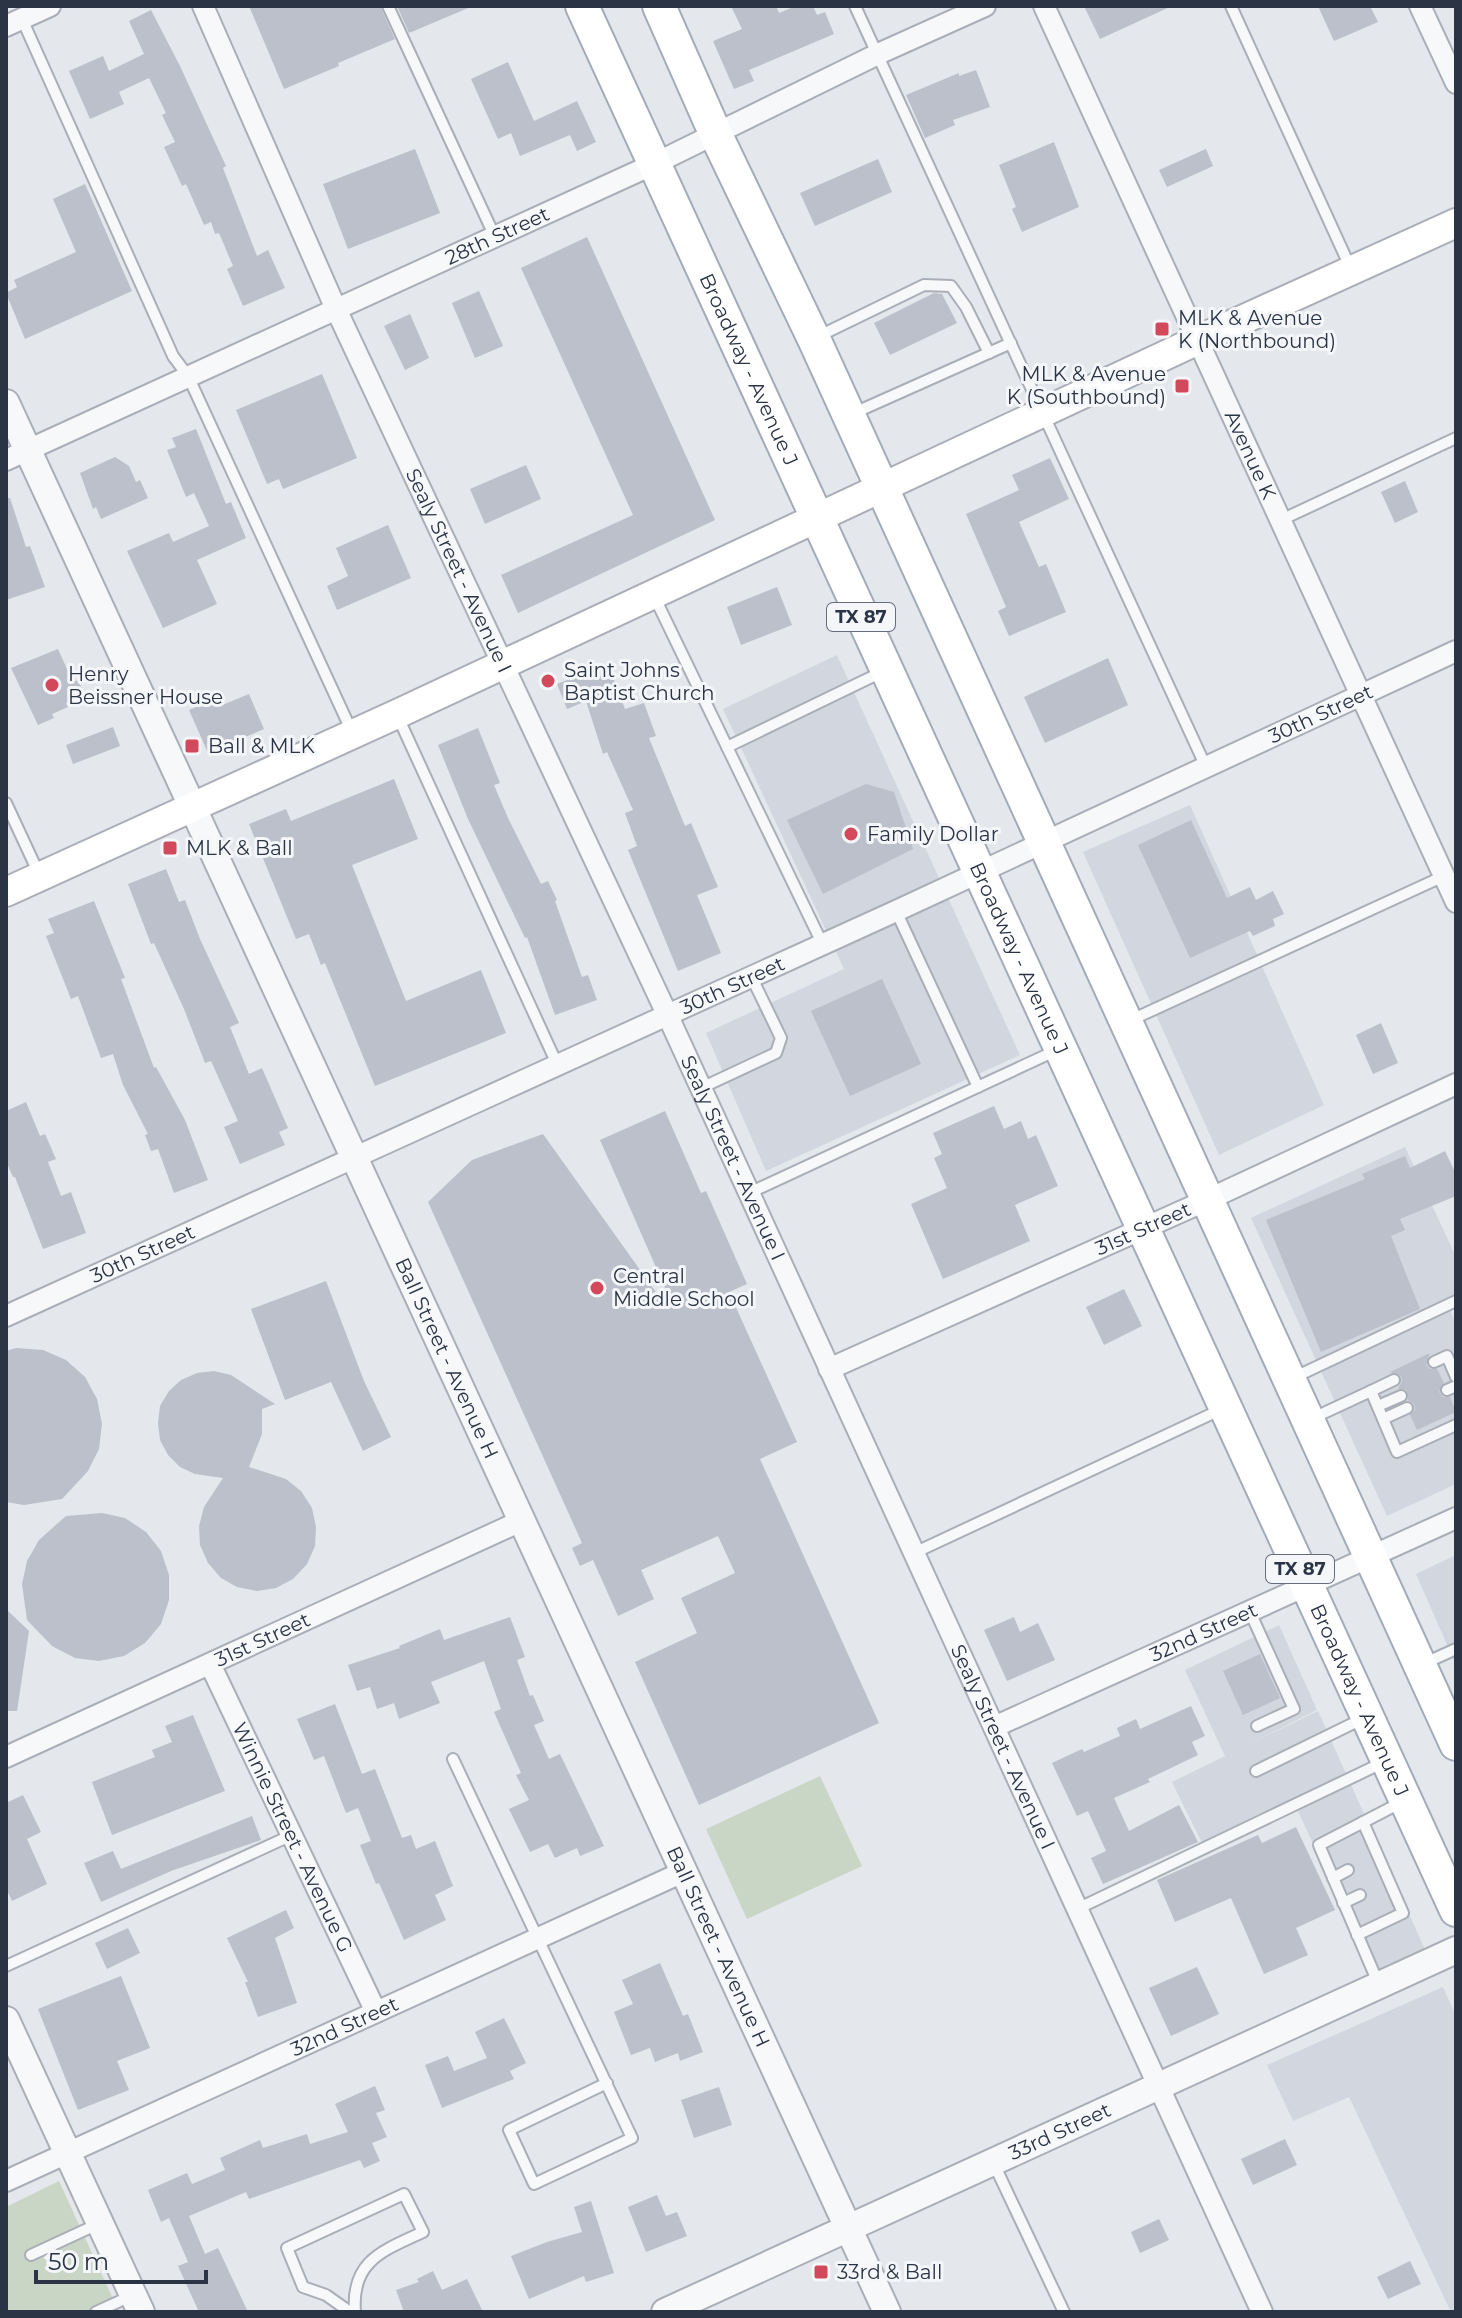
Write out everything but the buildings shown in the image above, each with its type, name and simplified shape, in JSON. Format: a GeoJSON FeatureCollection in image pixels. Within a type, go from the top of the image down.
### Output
{"type":"FeatureCollection","features":[{"type":"Feature","properties":{"kind":"main road","name":"Broadway - Avenue J"},"geometry":{"type":"LineString","coordinates":[[582,6],[1456,1910]]}},
{"type":"Feature","properties":{"kind":"main road"},"geometry":{"type":"LineString","coordinates":[[659,6],[1454,1735]]}},
{"type":"Feature","properties":{"kind":"main road"},"geometry":{"type":"LineString","coordinates":[[6,892],[1456,223]]}},
{"type":"Feature","properties":{"kind":"street"},"geometry":{"type":"LineString","coordinates":[[14,23],[50,6]]}},
{"type":"Feature","properties":{"kind":"street","name":"Sealy Street - Avenue I"},"geometry":{"type":"LineString","coordinates":[[203,6],[336,309],[500,664],[667,1014],[1262,2312]]}},
{"type":"Feature","properties":{"kind":"street","name":"28th Street"},"geometry":{"type":"LineString","coordinates":[[17,455],[654,164],[878,54],[985,6]]}},
{"type":"Feature","properties":{"kind":"street","name":"Avenue K"},"geometry":{"type":"LineString","coordinates":[[1044,6],[1456,902]]}},
{"type":"Feature","properties":{"kind":"street"},"geometry":{"type":"LineString","coordinates":[[1420,6],[1456,83]]}},
{"type":"Feature","properties":{"kind":"street","name":"Ball Street - Avenue H"},"geometry":{"type":"LineString","coordinates":[[6,403],[17,455],[191,807],[887,2312]]}},
{"type":"Feature","properties":{"kind":"street","name":"30th Street"},"geometry":{"type":"LineString","coordinates":[[6,1316],[896,911],[1456,651]]}},
{"type":"Feature","properties":{"kind":"street","name":"31st Street"},"geometry":{"type":"LineString","coordinates":[[829,1369],[1207,1200],[1456,1084]]}},
{"type":"Feature","properties":{"kind":"street","name":"32nd Street"},"geometry":{"type":"LineString","coordinates":[[994,1727],[1456,1518]]}},
{"type":"Feature","properties":{"kind":"street","name":"31st Street"},"geometry":{"type":"LineString","coordinates":[[6,1757],[521,1521]]}},
{"type":"Feature","properties":{"kind":"street","name":"Winnie Street - Avenue G"},"geometry":{"type":"LineString","coordinates":[[210,1664],[376,2012]]}},
{"type":"Feature","properties":{"kind":"street","name":"32nd Street"},"geometry":{"type":"LineString","coordinates":[[6,2181],[683,1872]]}},
{"type":"Feature","properties":{"kind":"street","name":"33rd Street"},"geometry":{"type":"LineString","coordinates":[[665,2312],[704,2300],[848,2227],[1456,1950]]}},
{"type":"Feature","properties":{"kind":"street"},"geometry":{"type":"LineString","coordinates":[[8,2031],[137,2304]]}},
{"type":"Feature","properties":{"kind":"lane"},"geometry":{"type":"LineString","coordinates":[[388,6],[495,237]]}},
{"type":"Feature","properties":{"kind":"lane"},"geometry":{"type":"LineString","coordinates":[[855,6],[1206,767]]}},
{"type":"Feature","properties":{"kind":"lane"},"geometry":{"type":"LineString","coordinates":[[1231,6],[1352,271]]}},
{"type":"Feature","properties":{"kind":"lane"},"geometry":{"type":"LineString","coordinates":[[14,23],[173,356],[188,376],[352,734]]}},
{"type":"Feature","properties":{"kind":"lane"},"geometry":{"type":"LineString","coordinates":[[814,339],[924,285],[939,284],[951,286],[966,307],[989,353]]}},
{"type":"Feature","properties":{"kind":"lane"},"geometry":{"type":"LineString","coordinates":[[849,416],[1011,343]]}},
{"type":"Feature","properties":{"kind":"lane"},"geometry":{"type":"LineString","coordinates":[[1281,520],[1456,438]]}},
{"type":"Feature","properties":{"kind":"lane"},"geometry":{"type":"LineString","coordinates":[[653,593],[822,943]]}},
{"type":"Feature","properties":{"kind":"lane"},"geometry":{"type":"LineString","coordinates":[[727,747],[886,670]]}},
{"type":"Feature","properties":{"kind":"lane"},"geometry":{"type":"LineString","coordinates":[[397,714],[557,1064]]}},
{"type":"Feature","properties":{"kind":"lane"},"geometry":{"type":"LineString","coordinates":[[6,803],[40,876]]}},
{"type":"Feature","properties":{"kind":"lane"},"geometry":{"type":"LineString","coordinates":[[1126,1022],[1444,876]]}},
{"type":"Feature","properties":{"kind":"lane"},"geometry":{"type":"LineString","coordinates":[[896,911],[978,1087]]}},
{"type":"Feature","properties":{"kind":"lane"},"geometry":{"type":"LineString","coordinates":[[701,1088],[776,1053],[781,1038],[751,976]]}},
{"type":"Feature","properties":{"kind":"lane"},"geometry":{"type":"LineString","coordinates":[[749,1193],[1061,1049]]}},
{"type":"Feature","properties":{"kind":"lane"},"geometry":{"type":"LineString","coordinates":[[1289,1380],[1456,1301]]}},
{"type":"Feature","properties":{"kind":"lane"},"geometry":{"type":"LineString","coordinates":[[1434,1362],[1447,1356],[1455,1374],[1441,1377]]}},
{"type":"Feature","properties":{"kind":"lane"},"geometry":{"type":"LineString","coordinates":[[1308,1420],[1394,1380]]}},
{"type":"Feature","properties":{"kind":"lane"},"geometry":{"type":"LineString","coordinates":[[1371,1391],[1397,1452],[1456,1425]]}},
{"type":"Feature","properties":{"kind":"lane"},"geometry":{"type":"LineString","coordinates":[[1378,1406],[1401,1396]]}},
{"type":"Feature","properties":{"kind":"lane"},"geometry":{"type":"LineString","coordinates":[[914,1553],[1226,1407]]}},
{"type":"Feature","properties":{"kind":"lane"},"geometry":{"type":"LineString","coordinates":[[1383,1419],[1407,1408]]}},
{"type":"Feature","properties":{"kind":"lane"},"geometry":{"type":"LineString","coordinates":[[1250,1612],[1294,1709],[1257,1726]]}},
{"type":"Feature","properties":{"kind":"lane"},"geometry":{"type":"LineString","coordinates":[[1420,1665],[1456,1649]]}},
{"type":"Feature","properties":{"kind":"lane"},"geometry":{"type":"LineString","coordinates":[[1256,1771],[1367,1716]]}},
{"type":"Feature","properties":{"kind":"lane"},"geometry":{"type":"LineString","coordinates":[[453,1759],[539,1937],[607,2083],[632,2138],[534,2184],[509,2130],[607,2083]]}},
{"type":"Feature","properties":{"kind":"lane"},"geometry":{"type":"LineString","coordinates":[[1077,1909],[1387,1761]]}},
{"type":"Feature","properties":{"kind":"lane"},"geometry":{"type":"LineString","coordinates":[[1379,1986],[1319,1845],[1405,1800]]}},
{"type":"Feature","properties":{"kind":"lane"},"geometry":{"type":"LineString","coordinates":[[1357,1935],[1403,1913],[1375,1857],[1363,1822]]}},
{"type":"Feature","properties":{"kind":"lane"},"geometry":{"type":"LineString","coordinates":[[6,1966],[292,1835]]}},
{"type":"Feature","properties":{"kind":"lane"},"geometry":{"type":"LineString","coordinates":[[1333,1878],[1348,1870]]}},
{"type":"Feature","properties":{"kind":"lane"},"geometry":{"type":"LineString","coordinates":[[1343,1903],[1360,1895]]}},
{"type":"Feature","properties":{"kind":"lane"},"geometry":{"type":"LineString","coordinates":[[993,2162],[1064,2312]]}},
{"type":"Feature","properties":{"kind":"lane"},"geometry":{"type":"LineString","coordinates":[[404,2194],[423,2232],[385,2250],[365,2265],[353,2291],[352,2312],[326,2295],[303,2287],[287,2248],[404,2194]]}},
{"type":"Feature","properties":{"kind":"lane"},"geometry":{"type":"LineString","coordinates":[[31,2255],[100,2223]]}},
{"type":"Feature","properties":{"kind":"lane"},"geometry":{"type":"LineString","coordinates":[[96,2312],[137,2304]]}},
{"type":"Feature","properties":{"kind":"shaded area"},"geometry":{"type":"Polygon","coordinates":[[[837,655],[1020,1055],[766,1171],[706,1033],[844,969],[723,709],[837,655]]]}},
{"type":"Feature","properties":{"kind":"shaded area"},"geometry":{"type":"Polygon","coordinates":[[[1190,805],[1324,1105],[1219,1155],[1083,852],[1190,805]]]}},
{"type":"Feature","properties":{"kind":"shaded area"},"geometry":{"type":"Polygon","coordinates":[[[1405,1147],[1456,1257],[1456,1293],[1445,1299],[1456,1324],[1456,1484],[1387,1516],[1251,1218],[1405,1147]]]}},
{"type":"Feature","properties":{"kind":"shaded area"},"geometry":{"type":"Polygon","coordinates":[[[1456,1555],[1456,1665],[1416,1574],[1456,1555]]]}},
{"type":"Feature","properties":{"kind":"shaded area"},"geometry":{"type":"Polygon","coordinates":[[[1279,1625],[1317,1710],[1241,1748],[1318,1711],[1426,1952],[1373,1975],[1293,1800],[1202,1843],[1172,1782],[1225,1756],[1185,1670],[1279,1625]]]}},
{"type":"Feature","properties":{"kind":"shaded area"},"geometry":{"type":"Polygon","coordinates":[[[1443,1987],[1456,2016],[1456,2312],[1451,2312],[1349,2097],[1293,2121],[1267,2065],[1443,1987]]]}},
{"type":"Feature","properties":{"kind":"green space"},"geometry":{"type":"Polygon","coordinates":[[[820,1776],[862,1866],[747,1919],[706,1829],[820,1776]]]}},
{"type":"Feature","properties":{"kind":"green space"},"geometry":{"type":"Polygon","coordinates":[[[59,2181],[119,2312],[6,2312],[6,2207],[59,2181]]]}},
{"type":"Feature","properties":{"kind":"place","name":"MLK & Avenue K (Northbound)"},"geometry":{"type":"Point","coordinates":[1162,329]}},
{"type":"Feature","properties":{"kind":"place","name":"MLK & Avenue K (Southbound)"},"geometry":{"type":"Point","coordinates":[1182,386]}},
{"type":"Feature","properties":{"kind":"place","name":"Saint Johns Baptist Church"},"geometry":{"type":"Point","coordinates":[548,681]}},
{"type":"Feature","properties":{"kind":"place","name":"Henry Beissner House"},"geometry":{"type":"Point","coordinates":[52,685]}},
{"type":"Feature","properties":{"kind":"place","name":"Ball & MLK"},"geometry":{"type":"Point","coordinates":[192,746]}},
{"type":"Feature","properties":{"kind":"place","name":"Family Dollar"},"geometry":{"type":"Point","coordinates":[851,834]}},
{"type":"Feature","properties":{"kind":"place","name":"MLK & Ball"},"geometry":{"type":"Point","coordinates":[170,848]}},
{"type":"Feature","properties":{"kind":"place","name":"Central Middle School"},"geometry":{"type":"Point","coordinates":[597,1288]}},
{"type":"Feature","properties":{"kind":"place","name":"33rd & Ball"},"geometry":{"type":"Point","coordinates":[821,2272]}}]}
